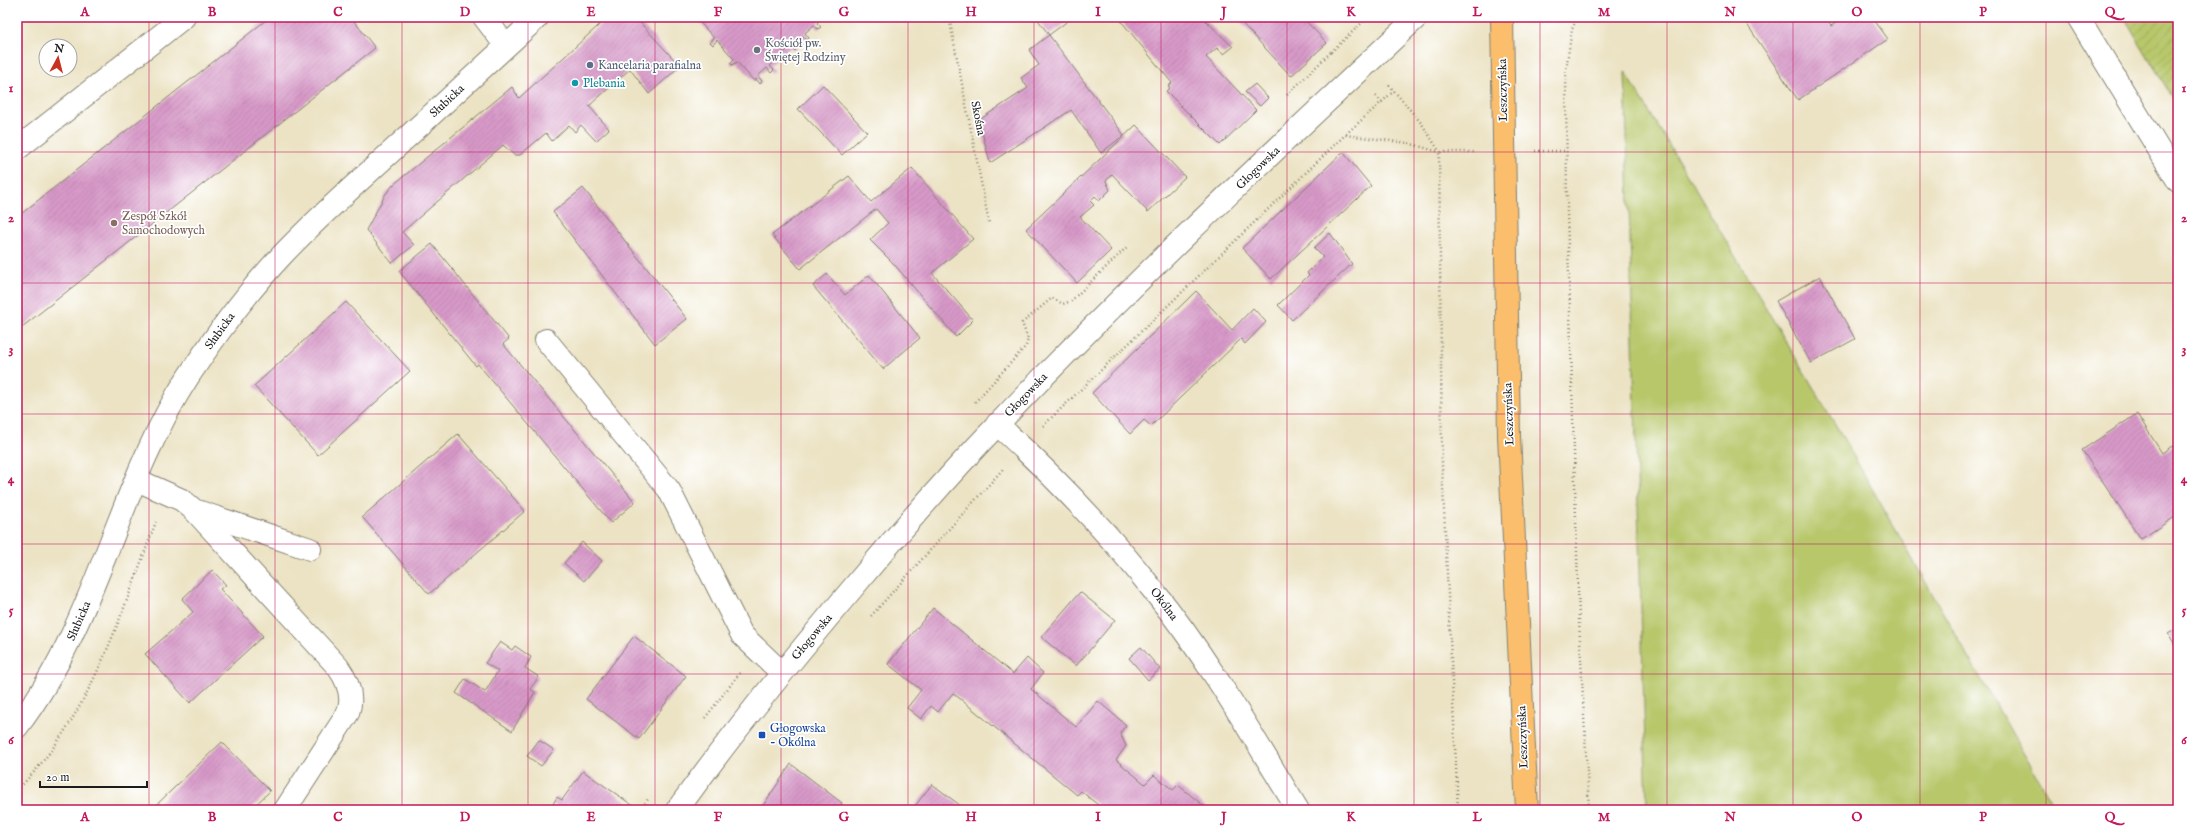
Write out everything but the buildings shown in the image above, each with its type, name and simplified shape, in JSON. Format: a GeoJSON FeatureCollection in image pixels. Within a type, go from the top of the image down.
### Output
{"type":"FeatureCollection","features":[{"type":"Feature","properties":{"kind":"main road","name":"Leszczyńska"},"geometry":{"type":"LineString","coordinates":[[1502,17],[1509,436],[1527,810]]}},
{"type":"Feature","properties":{"kind":"street"},"geometry":{"type":"LineString","coordinates":[[17,149],[184,17]]}},
{"type":"Feature","properties":{"kind":"street"},"geometry":{"type":"LineString","coordinates":[[484,17],[506,46]]}},
{"type":"Feature","properties":{"kind":"street","name":"Słubicka"},"geometry":{"type":"LineString","coordinates":[[17,727],[47,684],[71,640],[158,430],[189,376],[209,345],[257,284],[315,222],[538,17]]}},
{"type":"Feature","properties":{"kind":"street","name":"Głogowska"},"geometry":{"type":"LineString","coordinates":[[677,810],[729,740],[782,673],[892,541],[997,424],[1123,298],[1417,17]]}},
{"type":"Feature","properties":{"kind":"street"},"geometry":{"type":"LineString","coordinates":[[2078,17],[2178,181]]}},
{"type":"Feature","properties":{"kind":"street"},"geometry":{"type":"LineString","coordinates":[[546,340],[669,490],[742,635],[782,673]]}},
{"type":"Feature","properties":{"kind":"street","name":"Okólna"},"geometry":{"type":"LineString","coordinates":[[997,424],[1093,518],[1153,590],[1207,665],[1298,810]]}},
{"type":"Feature","properties":{"kind":"street"},"geometry":{"type":"LineString","coordinates":[[137,480],[182,500],[194,510],[338,666],[349,687],[352,700],[348,713],[285,810]]}},
{"type":"Feature","properties":{"kind":"street"},"geometry":{"type":"LineString","coordinates":[[194,510],[310,549]]}},
{"type":"Feature","properties":{"kind":"path","name":"Skośna"},"geometry":{"type":"LineString","coordinates":[[949,17],[989,222]]}},
{"type":"Feature","properties":{"kind":"path"},"geometry":{"type":"LineString","coordinates":[[1578,17],[1572,30],[1566,70],[1566,151],[1579,613],[1589,810]]}},
{"type":"Feature","properties":{"kind":"path"},"geometry":{"type":"LineString","coordinates":[[1370,62],[1422,124],[1439,152],[1442,466],[1458,810]]}},
{"type":"Feature","properties":{"kind":"path"},"geometry":{"type":"LineString","coordinates":[[869,618],[1022,447],[1345,135],[1394,90]]}},
{"type":"Feature","properties":{"kind":"path"},"geometry":{"type":"LineString","coordinates":[[1345,135],[1408,142],[1439,152],[1566,151]]}},
{"type":"Feature","properties":{"kind":"path"},"geometry":{"type":"LineString","coordinates":[[17,790],[35,772],[76,713],[110,647],[167,493]]}},
{"type":"Feature","properties":{"kind":"green space"},"geometry":{"type":"Polygon","coordinates":[[[2124,17],[2178,17],[2178,107],[2124,17]]]}},
{"type":"Feature","properties":{"kind":"green space"},"geometry":{"type":"Polygon","coordinates":[[[1625,71],[1838,429],[2056,810],[1647,810],[1625,71]]]}},
{"type":"Feature","properties":{"kind":"place","name":"Kościół pw. Świętej Rodziny"},"geometry":{"type":"Point","coordinates":[757,50]}},
{"type":"Feature","properties":{"kind":"place","name":"Kancelaria parafialna"},"geometry":{"type":"Point","coordinates":[590,65]}},
{"type":"Feature","properties":{"kind":"place","name":"Plebania"},"geometry":{"type":"Point","coordinates":[575,83]}},
{"type":"Feature","properties":{"kind":"place","name":"Zespół Szkół Samochodowych"},"geometry":{"type":"Point","coordinates":[114,223]}},
{"type":"Feature","properties":{"kind":"place","name":"Głogowska - Okólna"},"geometry":{"type":"Point","coordinates":[762,735]}}]}
